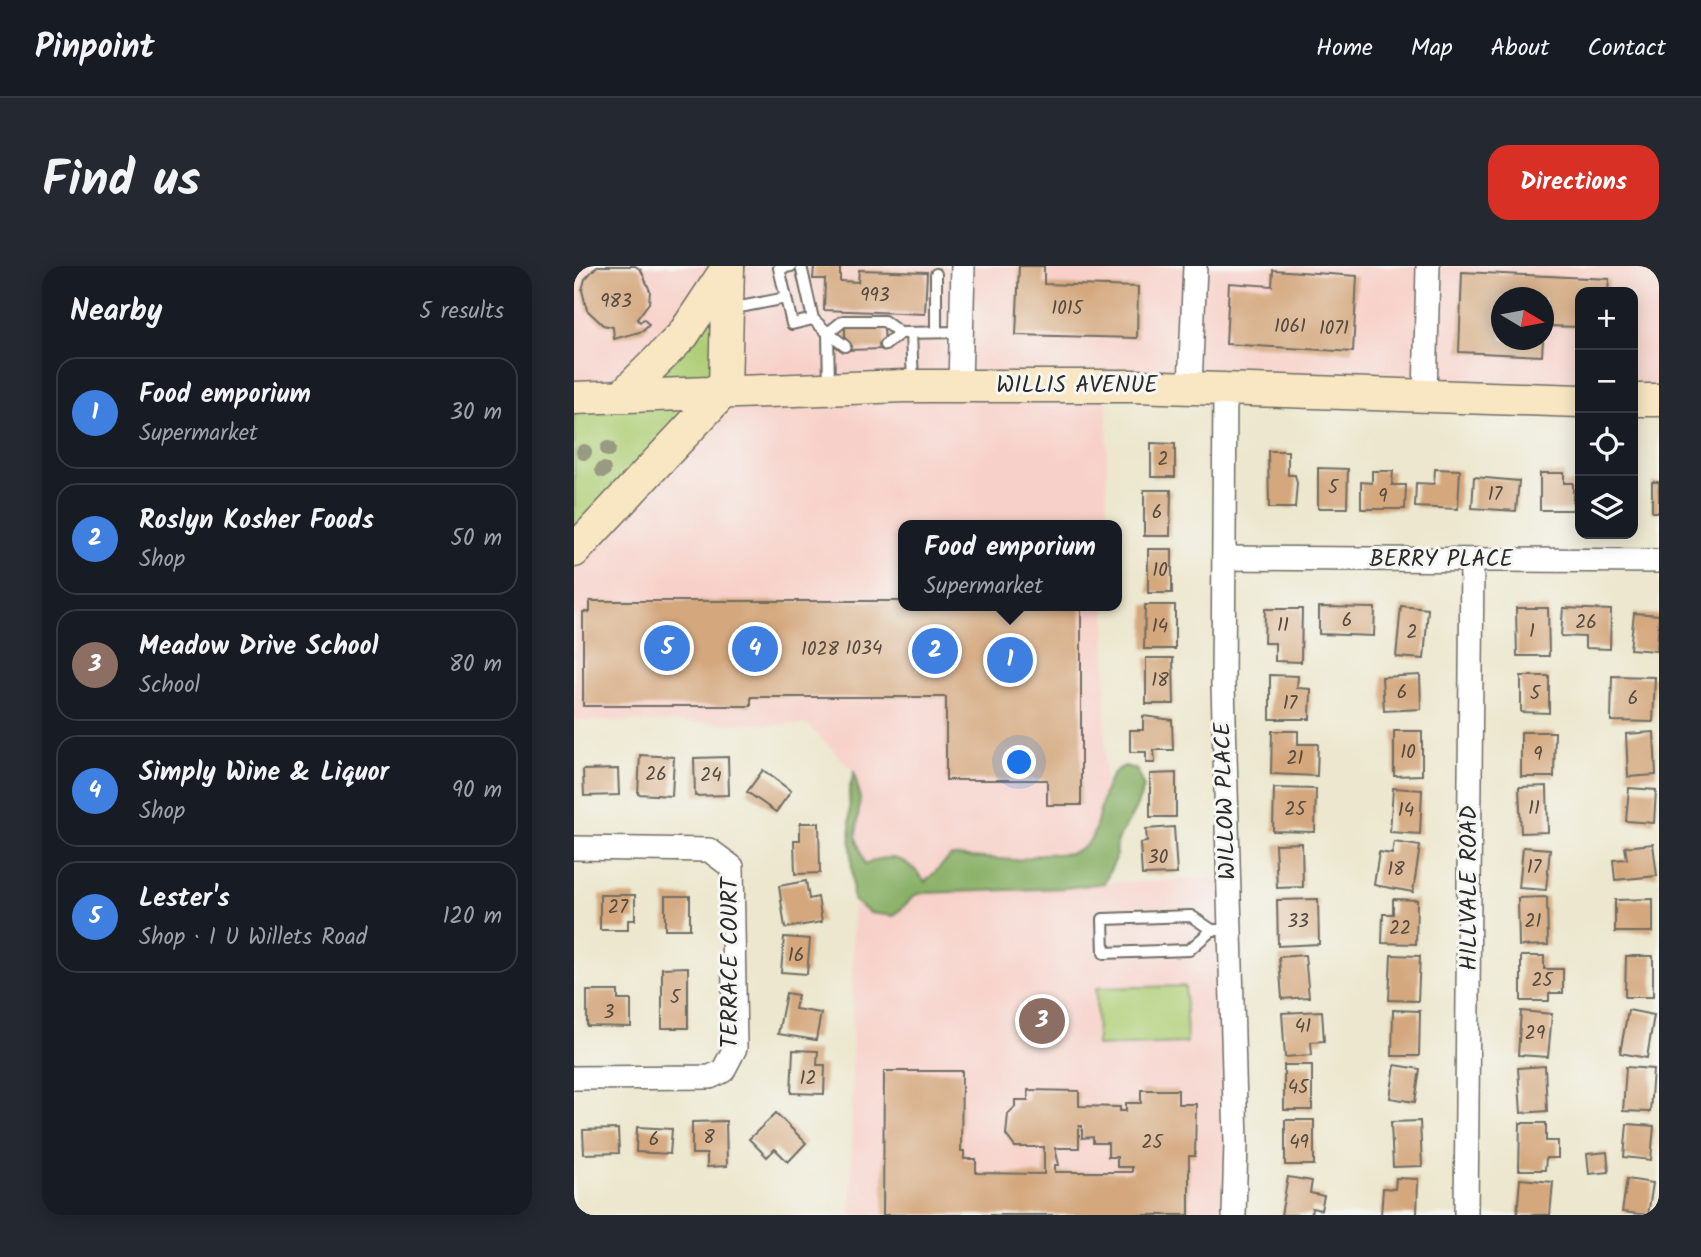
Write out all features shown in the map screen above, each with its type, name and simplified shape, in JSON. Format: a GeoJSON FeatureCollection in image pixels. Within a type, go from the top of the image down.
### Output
{"type":"FeatureCollection","features":[{"type":"Feature","properties":{"kind":"main road"},"geometry":{"type":"LineString","coordinates":[[574,551],[725,390],[728,266]]}},
{"type":"Feature","properties":{"kind":"main road"},"geometry":{"type":"LineString","coordinates":[[623,395],[683,335],[728,266]]}},
{"type":"Feature","properties":{"kind":"main road","name":"WILLIS AVENUE"},"geometry":{"type":"LineString","coordinates":[[574,398],[725,390],[960,385],[1190,386],[1575,401]]}},
{"type":"Feature","properties":{"kind":"main road"},"geometry":{"type":"LineString","coordinates":[[1638,400],[1659,400]]}},
{"type":"Feature","properties":{"kind":"street"},"geometry":{"type":"LineString","coordinates":[[960,385],[963,266]]}},
{"type":"Feature","properties":{"kind":"street"},"geometry":{"type":"LineString","coordinates":[[1190,386],[1195,266]]}},
{"type":"Feature","properties":{"kind":"street"},"geometry":{"type":"LineString","coordinates":[[1425,397],[1428,266]]}},
{"type":"Feature","properties":{"kind":"street","name":"WILLOW PLACE"},"geometry":{"type":"LineString","coordinates":[[1225,388],[1221,930],[1236,1142],[1234,1215]]}},
{"type":"Feature","properties":{"kind":"street"},"geometry":{"type":"LineString","coordinates":[[1659,390],[1659,400]]}},
{"type":"Feature","properties":{"kind":"street","name":"BERRY PLACE"},"geometry":{"type":"LineString","coordinates":[[1224,558],[1659,561]]}},
{"type":"Feature","properties":{"kind":"street","name":"HILLVALE ROAD"},"geometry":{"type":"LineString","coordinates":[[1466,1215],[1472,560]]}},
{"type":"Feature","properties":{"kind":"street","name":"TERRACE COURT"},"geometry":{"type":"LineString","coordinates":[[574,848],[709,850],[732,867],[735,1048],[723,1071],[710,1077],[574,1078]]}},
{"type":"Feature","properties":{"kind":"lane"},"geometry":{"type":"LineString","coordinates":[[791,266],[779,268],[792,324],[813,319]]}},
{"type":"Feature","properties":{"kind":"lane"},"geometry":{"type":"LineString","coordinates":[[801,266],[813,319],[845,346]]}},
{"type":"Feature","properties":{"kind":"lane"},"geometry":{"type":"LineString","coordinates":[[936,274],[936,332]]}},
{"type":"Feature","properties":{"kind":"lane"},"geometry":{"type":"LineString","coordinates":[[727,310],[786,298]]}},
{"type":"Feature","properties":{"kind":"lane"},"geometry":{"type":"LineString","coordinates":[[828,333],[843,321],[884,321],[906,333]]}},
{"type":"Feature","properties":{"kind":"lane"},"geometry":{"type":"LineString","coordinates":[[885,345],[906,333],[962,332]]}},
{"type":"Feature","properties":{"kind":"lane"},"geometry":{"type":"LineString","coordinates":[[828,333],[829,388]]}},
{"type":"Feature","properties":{"kind":"lane"},"geometry":{"type":"LineString","coordinates":[[906,333],[914,386]]}},
{"type":"Feature","properties":{"kind":"lane"},"geometry":{"type":"LineString","coordinates":[[1191,916],[1221,930],[1189,950],[1104,953],[1103,919],[1191,916]]}},
{"type":"Feature","properties":{"kind":"shaded area"},"geometry":{"type":"Polygon","coordinates":[[[574,266],[1659,266],[1659,399],[1638,399],[1638,287],[1575,287],[1575,401],[1107,389],[1107,520],[898,520],[898,611],[1106,611],[1104,883],[1227,878],[1234,1215],[851,1215],[854,772],[808,725],[574,720],[574,266]]]}},
{"type":"Feature","properties":{"kind":"green space"},"geometry":{"type":"Polygon","coordinates":[[[728,266],[725,390],[574,548],[574,398],[623,395],[728,266]]]}},
{"type":"Feature","properties":{"kind":"green space"},"geometry":{"type":"Polygon","coordinates":[[[1125,766],[1137,770],[1144,788],[1117,841],[1116,858],[1104,883],[1066,888],[924,893],[915,895],[894,916],[870,913],[853,900],[849,792],[854,771],[860,798],[856,837],[865,865],[883,858],[899,859],[913,868],[925,882],[951,856],[1016,860],[1043,854],[1070,853],[1080,849],[1092,838],[1109,780],[1125,766]]]}},
{"type":"Feature","properties":{"kind":"green space"},"geometry":{"type":"Polygon","coordinates":[[[1185,986],[1187,1043],[1097,1046],[1096,988],[1185,986]]]}},
{"type":"Feature","properties":{"kind":"building"},"geometry":{"type":"Polygon","coordinates":[[[597,266],[635,266],[641,270],[650,291],[649,303],[637,319],[640,322],[644,319],[649,325],[643,331],[614,339],[613,327],[603,325],[587,310],[582,290],[585,279],[597,266]]]}},
{"type":"Feature","properties":{"kind":"building"},"geometry":{"type":"Polygon","coordinates":[[[814,266],[840,266],[840,281],[858,282],[859,270],[927,272],[925,314],[824,310],[825,279],[813,279],[814,266]]]}},
{"type":"Feature","properties":{"kind":"building"},"geometry":{"type":"Polygon","coordinates":[[[1019,266],[1044,266],[1044,284],[1138,287],[1137,338],[1016,335],[1019,266]]]}},
{"type":"Feature","properties":{"kind":"building"},"geometry":{"type":"Polygon","coordinates":[[[1273,270],[1357,276],[1353,352],[1226,344],[1229,283],[1272,286],[1273,270]]]}},
{"type":"Feature","properties":{"kind":"building"},"geometry":{"type":"Polygon","coordinates":[[[1462,272],[1609,279],[1608,287],[1575,287],[1575,327],[1554,326],[1554,287],[1491,287],[1491,350],[1542,350],[1542,356],[1459,352],[1462,272]]]}},
{"type":"Feature","properties":{"kind":"building"},"geometry":{"type":"Polygon","coordinates":[[[884,326],[885,349],[845,350],[845,327],[884,326]]]}},
{"type":"Feature","properties":{"kind":"building"},"geometry":{"type":"Polygon","coordinates":[[[1151,443],[1175,444],[1175,477],[1151,477],[1151,443]]]}},
{"type":"Feature","properties":{"kind":"building"},"geometry":{"type":"Polygon","coordinates":[[[1268,451],[1288,451],[1288,475],[1295,475],[1297,483],[1295,508],[1269,508],[1268,451]]]}},
{"type":"Feature","properties":{"kind":"building"},"geometry":{"type":"Polygon","coordinates":[[[1318,468],[1348,469],[1347,508],[1318,508],[1318,468]]]}},
{"type":"Feature","properties":{"kind":"building"},"geometry":{"type":"Polygon","coordinates":[[[1435,469],[1460,470],[1458,509],[1415,507],[1416,483],[1434,484],[1435,469]]]}},
{"type":"Feature","properties":{"kind":"building"},"geometry":{"type":"Polygon","coordinates":[[[1372,471],[1393,471],[1392,485],[1406,485],[1405,509],[1361,509],[1361,482],[1372,483],[1372,471]]]}},
{"type":"Feature","properties":{"kind":"building"},"geometry":{"type":"Polygon","coordinates":[[[1540,473],[1564,473],[1564,483],[1573,483],[1573,510],[1540,510],[1540,473]]]}},
{"type":"Feature","properties":{"kind":"building"},"geometry":{"type":"Polygon","coordinates":[[[1474,477],[1519,481],[1516,511],[1472,508],[1474,477]]]}},
{"type":"Feature","properties":{"kind":"building"},"geometry":{"type":"Polygon","coordinates":[[[1652,482],[1659,482],[1659,512],[1652,512],[1652,482]]]}},
{"type":"Feature","properties":{"kind":"building"},"geometry":{"type":"Polygon","coordinates":[[[1144,490],[1171,490],[1170,536],[1144,536],[1144,490]]]}},
{"type":"Feature","properties":{"kind":"building"},"geometry":{"type":"Polygon","coordinates":[[[1148,549],[1172,549],[1172,593],[1148,593],[1148,549]]]}},
{"type":"Feature","properties":{"kind":"building"},"geometry":{"type":"Polygon","coordinates":[[[590,601],[898,601],[898,611],[1081,611],[1081,805],[1047,805],[1047,780],[946,780],[946,697],[751,697],[751,706],[583,706],[583,612],[590,612],[590,601]]]}},
{"type":"Feature","properties":{"kind":"building"},"geometry":{"type":"Polygon","coordinates":[[[1145,605],[1175,605],[1175,649],[1144,649],[1145,605]]]}},
{"type":"Feature","properties":{"kind":"building"},"geometry":{"type":"Polygon","coordinates":[[[1401,606],[1428,609],[1424,659],[1396,657],[1401,606]]]}},
{"type":"Feature","properties":{"kind":"building"},"geometry":{"type":"Polygon","coordinates":[[[1319,607],[1375,608],[1374,636],[1319,634],[1319,607]]]}},
{"type":"Feature","properties":{"kind":"building"},"geometry":{"type":"Polygon","coordinates":[[[1516,608],[1548,608],[1549,656],[1517,656],[1516,608]]]}},
{"type":"Feature","properties":{"kind":"building"},"geometry":{"type":"Polygon","coordinates":[[[1563,608],[1611,610],[1610,649],[1585,648],[1585,637],[1561,636],[1563,608]]]}},
{"type":"Feature","properties":{"kind":"building"},"geometry":{"type":"Polygon","coordinates":[[[1265,609],[1302,609],[1301,662],[1275,661],[1275,643],[1264,643],[1265,609]]]}},
{"type":"Feature","properties":{"kind":"building"},"geometry":{"type":"Polygon","coordinates":[[[1634,613],[1659,615],[1657,651],[1630,649],[1634,613]]]}},
{"type":"Feature","properties":{"kind":"building"},"geometry":{"type":"Polygon","coordinates":[[[1146,658],[1173,658],[1174,704],[1146,704],[1146,658]]]}},
{"type":"Feature","properties":{"kind":"building"},"geometry":{"type":"Polygon","coordinates":[[[1270,675],[1298,676],[1297,688],[1311,689],[1310,719],[1270,719],[1270,675]]]}},
{"type":"Feature","properties":{"kind":"building"},"geometry":{"type":"Polygon","coordinates":[[[1420,675],[1421,709],[1384,711],[1382,677],[1420,675]]]}},
{"type":"Feature","properties":{"kind":"building"},"geometry":{"type":"Polygon","coordinates":[[[1521,676],[1549,676],[1549,713],[1521,712],[1521,676]]]}},
{"type":"Feature","properties":{"kind":"building"},"geometry":{"type":"Polygon","coordinates":[[[1612,676],[1655,677],[1653,722],[1611,721],[1612,676]]]}},
{"type":"Feature","properties":{"kind":"building"},"geometry":{"type":"Polygon","coordinates":[[[1143,716],[1172,720],[1173,750],[1154,750],[1155,763],[1146,763],[1146,752],[1130,752],[1130,730],[1143,730],[1143,716]]]}},
{"type":"Feature","properties":{"kind":"building"},"geometry":{"type":"Polygon","coordinates":[[[1272,731],[1298,731],[1298,744],[1318,744],[1317,776],[1271,774],[1272,731]]]}},
{"type":"Feature","properties":{"kind":"building"},"geometry":{"type":"Polygon","coordinates":[[[1394,731],[1422,731],[1422,775],[1394,776],[1394,731]]]}},
{"type":"Feature","properties":{"kind":"building"},"geometry":{"type":"Polygon","coordinates":[[[1521,732],[1555,732],[1554,777],[1521,777],[1521,732]]]}},
{"type":"Feature","properties":{"kind":"building"},"geometry":{"type":"Polygon","coordinates":[[[1654,732],[1656,775],[1628,777],[1626,734],[1654,732]]]}},
{"type":"Feature","properties":{"kind":"building"},"geometry":{"type":"Polygon","coordinates":[[[640,755],[674,757],[672,796],[638,794],[640,755]]]}},
{"type":"Feature","properties":{"kind":"building"},"geometry":{"type":"Polygon","coordinates":[[[728,757],[729,795],[695,796],[694,758],[728,757]]]}},
{"type":"Feature","properties":{"kind":"building"},"geometry":{"type":"Polygon","coordinates":[[[618,769],[619,795],[584,796],[583,770],[618,769]]]}},
{"type":"Feature","properties":{"kind":"building"},"geometry":{"type":"Polygon","coordinates":[[[763,770],[791,791],[776,812],[747,792],[763,770]]]}},
{"type":"Feature","properties":{"kind":"building"},"geometry":{"type":"Polygon","coordinates":[[[1176,773],[1176,817],[1150,817],[1150,774],[1176,773]]]}},
{"type":"Feature","properties":{"kind":"building"},"geometry":{"type":"Polygon","coordinates":[[[1547,786],[1548,832],[1521,833],[1519,787],[1547,786]]]}},
{"type":"Feature","properties":{"kind":"building"},"geometry":{"type":"Polygon","coordinates":[[[1274,788],[1316,789],[1315,832],[1273,831],[1274,788]]]}},
{"type":"Feature","properties":{"kind":"building"},"geometry":{"type":"Polygon","coordinates":[[[1393,788],[1422,790],[1420,834],[1390,832],[1393,788]]]}},
{"type":"Feature","properties":{"kind":"building"},"geometry":{"type":"Polygon","coordinates":[[[1629,788],[1656,790],[1654,823],[1626,821],[1629,788]]]}},
{"type":"Feature","properties":{"kind":"building"},"geometry":{"type":"Polygon","coordinates":[[[800,823],[819,823],[820,873],[795,874],[794,840],[800,840],[800,823]]]}},
{"type":"Feature","properties":{"kind":"building"},"geometry":{"type":"Polygon","coordinates":[[[1174,827],[1177,874],[1142,875],[1140,843],[1147,842],[1146,829],[1174,827]]]}},
{"type":"Feature","properties":{"kind":"building"},"geometry":{"type":"Polygon","coordinates":[[[1394,842],[1420,846],[1413,892],[1374,885],[1379,852],[1392,854],[1394,842]]]}},
{"type":"Feature","properties":{"kind":"building"},"geometry":{"type":"Polygon","coordinates":[[[1302,843],[1303,887],[1277,888],[1275,844],[1302,843]]]}},
{"type":"Feature","properties":{"kind":"building"},"geometry":{"type":"Polygon","coordinates":[[[1653,844],[1657,876],[1615,880],[1613,860],[1627,859],[1625,847],[1653,844]]]}},
{"type":"Feature","properties":{"kind":"building"},"geometry":{"type":"Polygon","coordinates":[[[1523,847],[1550,849],[1546,890],[1519,888],[1523,847]]]}},
{"type":"Feature","properties":{"kind":"building"},"geometry":{"type":"Polygon","coordinates":[[[806,881],[809,899],[818,897],[822,922],[785,928],[779,886],[806,881]]]}},
{"type":"Feature","properties":{"kind":"building"},"geometry":{"type":"Polygon","coordinates":[[[600,895],[635,895],[635,920],[628,920],[628,930],[600,930],[600,895]]]}},
{"type":"Feature","properties":{"kind":"building"},"geometry":{"type":"Polygon","coordinates":[[[665,896],[690,896],[690,929],[665,929],[665,896]]]}},
{"type":"Feature","properties":{"kind":"building"},"geometry":{"type":"Polygon","coordinates":[[[1547,897],[1548,945],[1519,946],[1518,898],[1547,897]]]}},
{"type":"Feature","properties":{"kind":"building"},"geometry":{"type":"Polygon","coordinates":[[[1318,899],[1319,944],[1278,946],[1277,900],[1318,899]]]}},
{"type":"Feature","properties":{"kind":"building"},"geometry":{"type":"Polygon","coordinates":[[[1393,899],[1417,900],[1416,944],[1382,943],[1383,914],[1393,914],[1393,899]]]}},
{"type":"Feature","properties":{"kind":"building"},"geometry":{"type":"Polygon","coordinates":[[[1653,899],[1653,932],[1615,932],[1615,900],[1653,899]]]}},
{"type":"Feature","properties":{"kind":"building"},"geometry":{"type":"Polygon","coordinates":[[[784,937],[810,939],[807,974],[781,972],[784,937]]]}},
{"type":"Feature","properties":{"kind":"building"},"geometry":{"type":"Polygon","coordinates":[[[1305,955],[1309,997],[1282,999],[1279,957],[1305,955]]]}},
{"type":"Feature","properties":{"kind":"building"},"geometry":{"type":"Polygon","coordinates":[[[1391,955],[1420,956],[1418,1001],[1389,1000],[1391,955]]]}},
{"type":"Feature","properties":{"kind":"building"},"geometry":{"type":"Polygon","coordinates":[[[1521,956],[1544,956],[1544,969],[1563,969],[1563,993],[1549,993],[1549,1001],[1521,1001],[1521,956]]]}},
{"type":"Feature","properties":{"kind":"building"},"geometry":{"type":"Polygon","coordinates":[[[1626,956],[1653,956],[1653,997],[1625,997],[1626,956]]]}},
{"type":"Feature","properties":{"kind":"building"},"geometry":{"type":"Polygon","coordinates":[[[688,967],[688,1028],[662,1028],[662,968],[688,967]]]}},
{"type":"Feature","properties":{"kind":"building"},"geometry":{"type":"Polygon","coordinates":[[[587,991],[618,991],[618,1000],[631,1000],[631,1027],[587,1026],[587,991]]]}},
{"type":"Feature","properties":{"kind":"building"},"geometry":{"type":"Polygon","coordinates":[[[786,993],[798,995],[795,1009],[821,1013],[816,1040],[778,1034],[786,993]]]}},
{"type":"Feature","properties":{"kind":"building"},"geometry":{"type":"Polygon","coordinates":[[[1393,1010],[1420,1011],[1419,1056],[1392,1056],[1393,1010]]]}},
{"type":"Feature","properties":{"kind":"building"},"geometry":{"type":"Polygon","coordinates":[[[1628,1010],[1654,1015],[1647,1058],[1620,1053],[1628,1010]]]}},
{"type":"Feature","properties":{"kind":"building"},"geometry":{"type":"Polygon","coordinates":[[[1322,1011],[1324,1041],[1311,1042],[1312,1055],[1285,1057],[1282,1013],[1322,1011]]]}},
{"type":"Feature","properties":{"kind":"building"},"geometry":{"type":"Polygon","coordinates":[[[1521,1011],[1552,1014],[1548,1057],[1518,1055],[1521,1011]]]}},
{"type":"Feature","properties":{"kind":"building"},"geometry":{"type":"Polygon","coordinates":[[[793,1050],[818,1051],[817,1065],[825,1065],[824,1094],[791,1093],[793,1050]]]}},
{"type":"Feature","properties":{"kind":"building"},"geometry":{"type":"Polygon","coordinates":[[[1284,1065],[1312,1065],[1312,1110],[1284,1110],[1284,1065]]]}},
{"type":"Feature","properties":{"kind":"building"},"geometry":{"type":"Polygon","coordinates":[[[1395,1065],[1420,1069],[1415,1102],[1390,1098],[1395,1065]]]}},
{"type":"Feature","properties":{"kind":"building"},"geometry":{"type":"Polygon","coordinates":[[[1545,1066],[1547,1111],[1521,1113],[1518,1068],[1545,1066]]]}},
{"type":"Feature","properties":{"kind":"building"},"geometry":{"type":"Polygon","coordinates":[[[1626,1067],[1653,1069],[1650,1112],[1623,1111],[1626,1067]]]}},
{"type":"Feature","properties":{"kind":"building"},"geometry":{"type":"Polygon","coordinates":[[[884,1071],[962,1071],[961,1151],[964,1151],[964,1159],[976,1159],[976,1173],[1044,1174],[1044,1147],[1015,1147],[1006,1135],[1008,1114],[1015,1107],[1015,1100],[1028,1100],[1028,1090],[1079,1091],[1079,1106],[1120,1107],[1120,1111],[1126,1111],[1126,1103],[1141,1103],[1141,1090],[1178,1090],[1178,1104],[1196,1104],[1195,1156],[1189,1156],[1189,1215],[883,1215],[884,1071]],[[1079,1126],[1079,1148],[1055,1148],[1059,1165],[1055,1165],[1055,1172],[1132,1172],[1132,1167],[1117,1167],[1117,1157],[1108,1157],[1108,1143],[1093,1143],[1093,1137],[1082,1138],[1082,1126],[1079,1126]]]}},
{"type":"Feature","properties":{"kind":"building"},"geometry":{"type":"Polygon","coordinates":[[[776,1113],[806,1143],[788,1162],[775,1149],[767,1157],[749,1139],[776,1113]]]}},
{"type":"Feature","properties":{"kind":"building"},"geometry":{"type":"Polygon","coordinates":[[[1285,1120],[1314,1120],[1314,1165],[1285,1165],[1285,1120]]]}},
{"type":"Feature","properties":{"kind":"building"},"geometry":{"type":"Polygon","coordinates":[[[726,1121],[727,1166],[707,1167],[707,1154],[692,1154],[692,1122],[726,1121]]]}},
{"type":"Feature","properties":{"kind":"building"},"geometry":{"type":"Polygon","coordinates":[[[1420,1121],[1422,1166],[1393,1167],[1391,1122],[1420,1121]]]}},
{"type":"Feature","properties":{"kind":"building"},"geometry":{"type":"Polygon","coordinates":[[[1520,1123],[1546,1123],[1546,1141],[1558,1141],[1558,1158],[1546,1158],[1545,1170],[1519,1170],[1520,1123]]]}},
{"type":"Feature","properties":{"kind":"building"},"geometry":{"type":"Polygon","coordinates":[[[1627,1124],[1654,1126],[1651,1160],[1624,1157],[1627,1124]]]}},
{"type":"Feature","properties":{"kind":"building"},"geometry":{"type":"Polygon","coordinates":[[[637,1127],[672,1129],[670,1154],[636,1152],[637,1127]]]}},
{"type":"Feature","properties":{"kind":"building"},"geometry":{"type":"Polygon","coordinates":[[[618,1129],[619,1153],[584,1154],[583,1130],[618,1129]]]}},
{"type":"Feature","properties":{"kind":"building"},"geometry":{"type":"Polygon","coordinates":[[[1607,1152],[1609,1172],[1589,1174],[1587,1154],[1607,1152]]]}},
{"type":"Feature","properties":{"kind":"building"},"geometry":{"type":"Polygon","coordinates":[[[1288,1177],[1312,1181],[1310,1193],[1324,1196],[1321,1210],[1312,1208],[1311,1215],[1281,1215],[1288,1177]]]}},
{"type":"Feature","properties":{"kind":"building"},"geometry":{"type":"Polygon","coordinates":[[[1396,1178],[1418,1179],[1417,1215],[1381,1215],[1383,1188],[1395,1189],[1396,1178]]]}},
{"type":"Feature","properties":{"kind":"building"},"geometry":{"type":"Polygon","coordinates":[[[1520,1179],[1553,1182],[1550,1215],[1517,1215],[1520,1179]]]}},
{"type":"Feature","properties":{"kind":"building"},"geometry":{"type":"Polygon","coordinates":[[[1627,1179],[1653,1183],[1648,1215],[1622,1212],[1627,1179]]]}},
{"type":"Feature","properties":{"kind":"place","name":"Lester's"},"geometry":{"type":"Point","coordinates":[667,648]}},
{"type":"Feature","properties":{"kind":"place","name":"Simply Wine & Liquor"},"geometry":{"type":"Point","coordinates":[755,649]}},
{"type":"Feature","properties":{"kind":"place","name":"Roslyn Kosher Foods"},"geometry":{"type":"Point","coordinates":[935,651]}},
{"type":"Feature","properties":{"kind":"place","name":"Food emporium"},"geometry":{"type":"Point","coordinates":[1010,660]}},
{"type":"Feature","properties":{"kind":"place","name":"Meadow Drive School"},"geometry":{"type":"Point","coordinates":[1042,1021]}}]}
